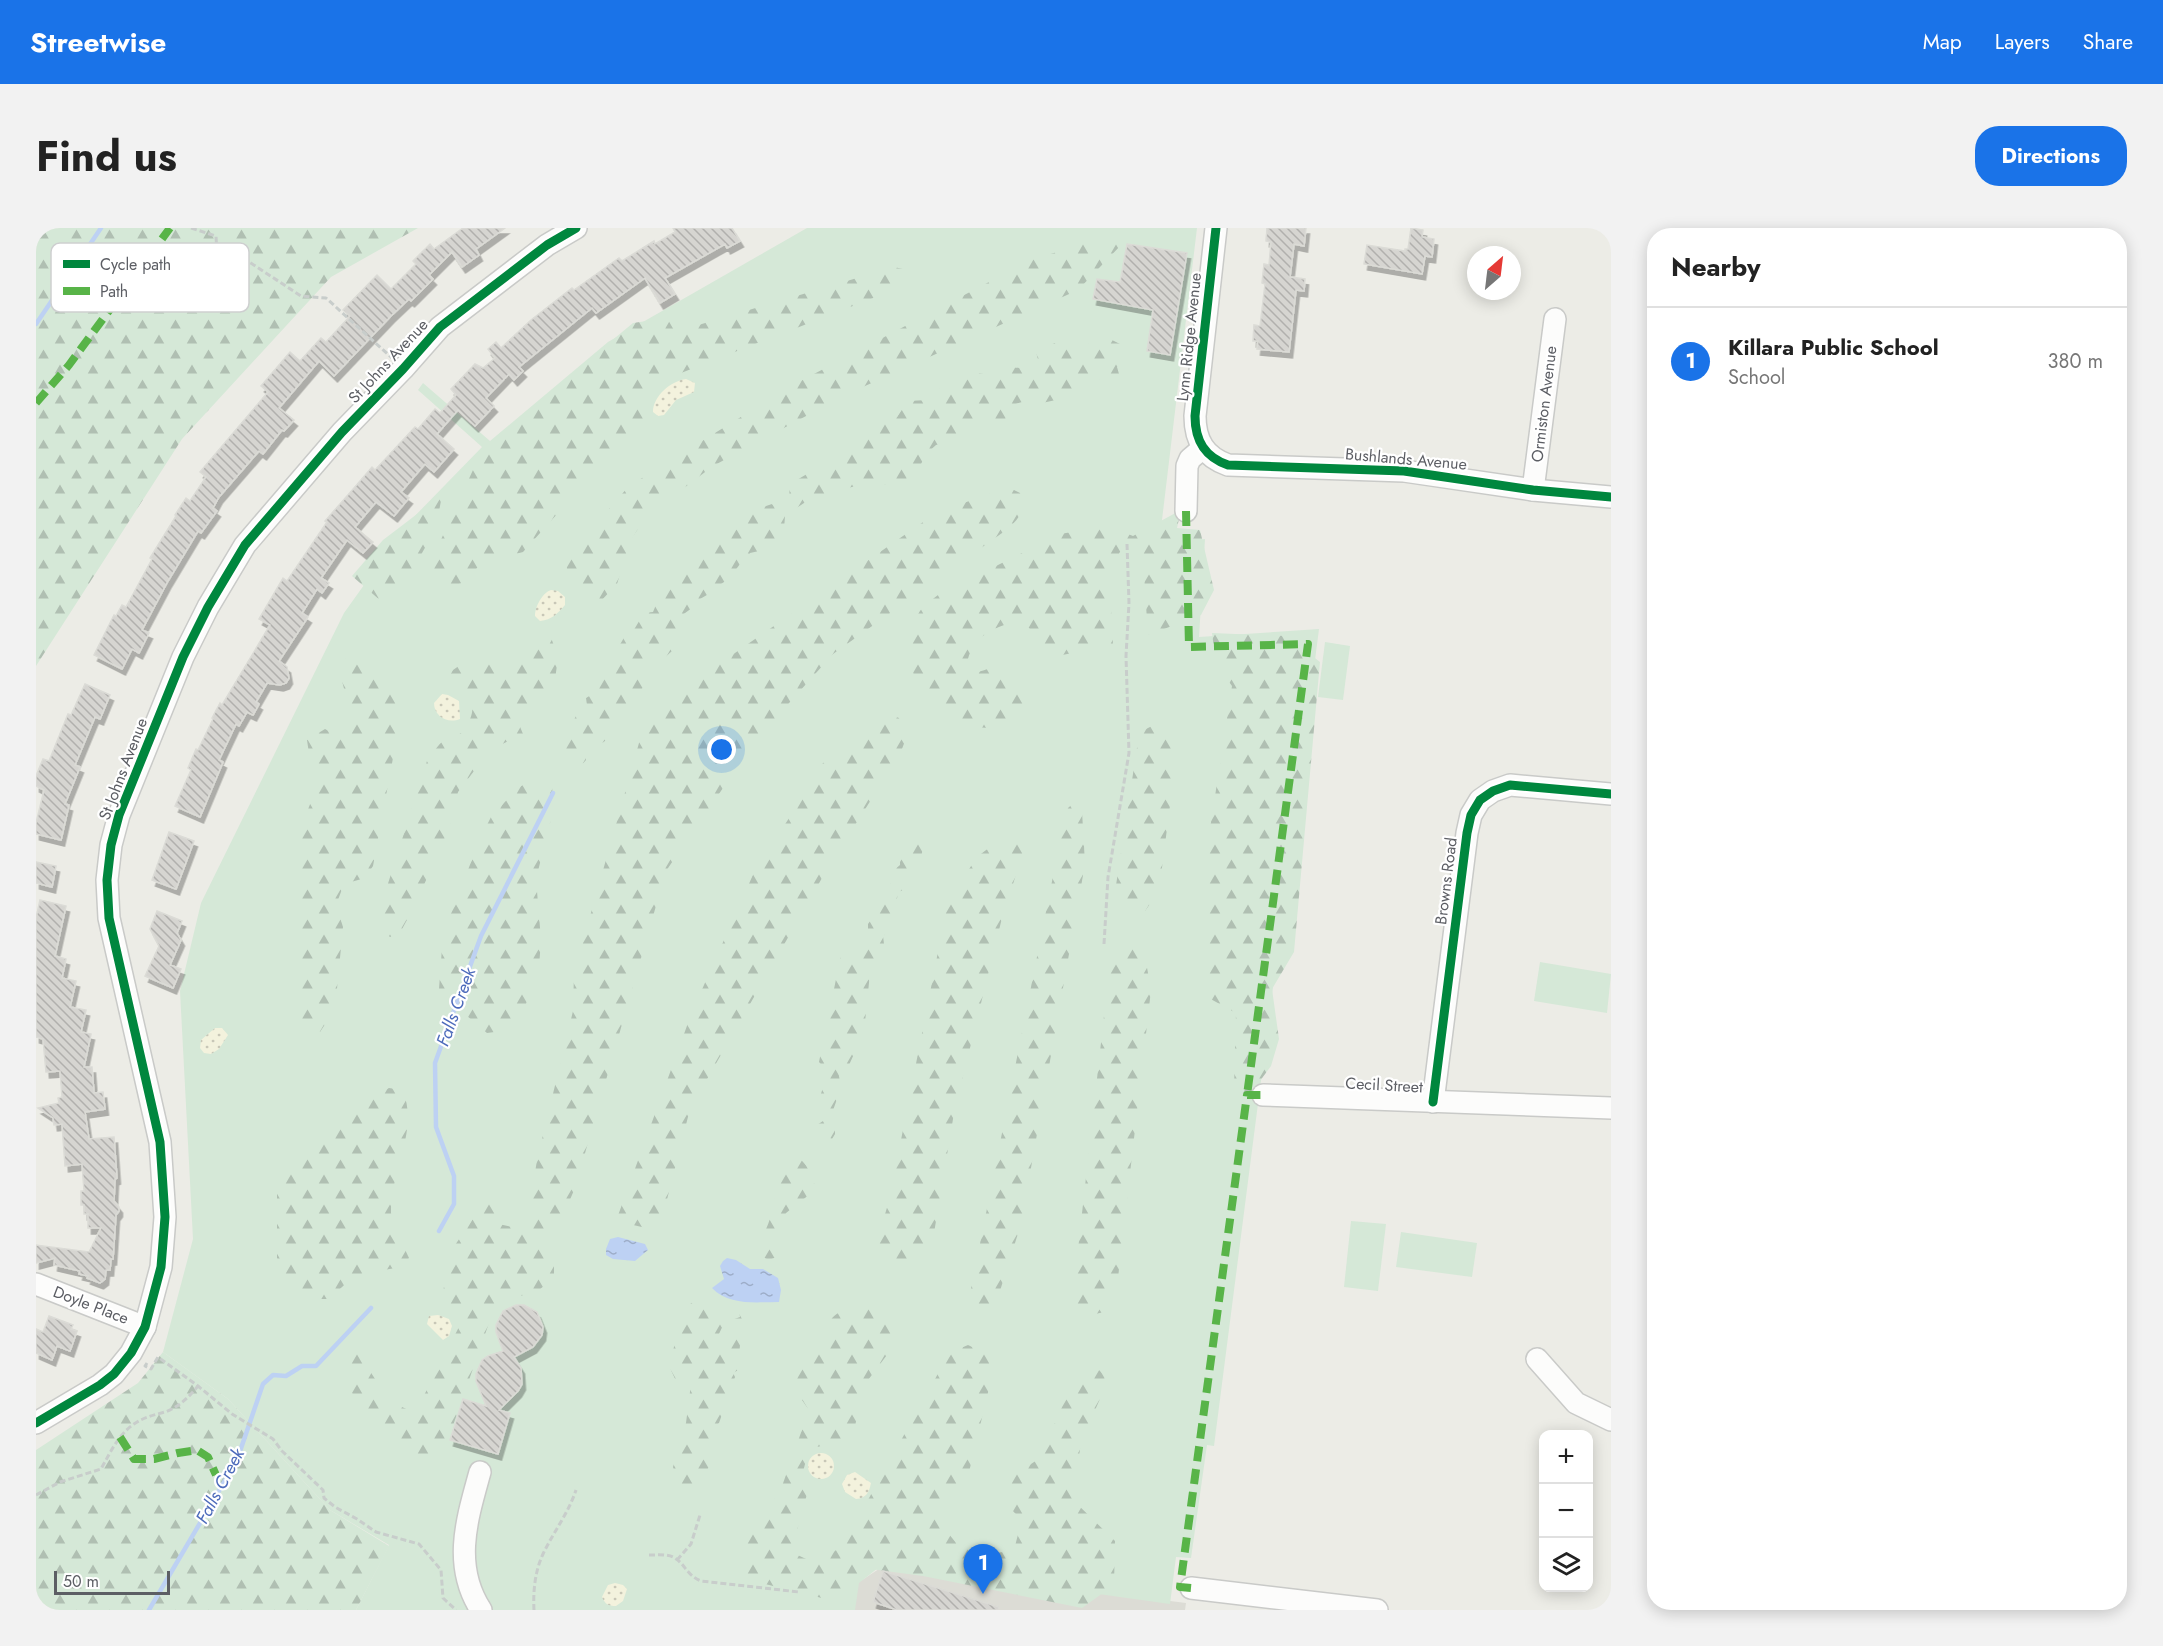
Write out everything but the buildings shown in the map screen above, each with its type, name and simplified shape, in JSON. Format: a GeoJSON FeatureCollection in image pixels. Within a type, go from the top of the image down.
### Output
{"type":"FeatureCollection","features":[{"type":"Feature","properties":{"kind":"street","name":"St Johns Avenue"},"geometry":{"type":"LineString","coordinates":[[36,1423],[100,1385],[114,1374],[131,1353],[145,1327],[160,1267],[165,1217],[160,1142],[109,918],[107,880],[111,845],[119,815],[183,657],[208,607],[244,545],[342,432],[440,327],[547,245],[576,228]]}},
{"type":"Feature","properties":{"kind":"street","name":"Lynn Ridge Avenue"},"geometry":{"type":"LineString","coordinates":[[1203,448],[1195,428],[1195,416],[1216,228]]}},
{"type":"Feature","properties":{"kind":"street","name":"Ormiston Avenue"},"geometry":{"type":"LineString","coordinates":[[1533,490],[1555,319]]}},
{"type":"Feature","properties":{"kind":"street","name":"Bushlands Avenue"},"geometry":{"type":"LineString","coordinates":[[1203,448],[1218,461],[1228,465],[1404,471],[1533,490],[1611,497]]}},
{"type":"Feature","properties":{"kind":"street"},"geometry":{"type":"LineString","coordinates":[[1186,511],[1187,466],[1190,459],[1203,448]]}},
{"type":"Feature","properties":{"kind":"street","name":"Browns Road"},"geometry":{"type":"LineString","coordinates":[[1433,1102],[1467,833],[1471,814],[1479,800],[1493,791],[1510,785],[1611,794]]}},
{"type":"Feature","properties":{"kind":"street","name":"Cecil Street"},"geometry":{"type":"LineString","coordinates":[[1263,1095],[1611,1108]]}},
{"type":"Feature","properties":{"kind":"street","name":"Doyle Place"},"geometry":{"type":"LineString","coordinates":[[36,1284],[145,1327]]}},
{"type":"Feature","properties":{"kind":"street"},"geometry":{"type":"LineString","coordinates":[[1537,1359],[1576,1402],[1611,1420]]}},
{"type":"Feature","properties":{"kind":"street"},"geometry":{"type":"LineString","coordinates":[[480,1472],[464,1540],[468,1584],[481,1610]]}},
{"type":"Feature","properties":{"kind":"street"},"geometry":{"type":"LineString","coordinates":[[1191,1588],[1339,1608],[1377,1610]]}},
{"type":"Feature","properties":{"kind":"path"},"geometry":{"type":"LineString","coordinates":[[191,228],[216,236],[216,243]]}},
{"type":"Feature","properties":{"kind":"path"},"geometry":{"type":"LineString","coordinates":[[249,262],[301,296],[326,298],[403,369]]}},
{"type":"Feature","properties":{"kind":"path"},"geometry":{"type":"LineString","coordinates":[[1104,944],[1108,877],[1129,753],[1126,656],[1129,603],[1127,544]]}},
{"type":"Feature","properties":{"kind":"path"},"geometry":{"type":"LineString","coordinates":[[149,1360],[145,1366],[151,1369],[158,1357],[232,1414],[273,1439],[282,1451],[323,1490],[324,1498],[335,1508],[376,1532],[419,1544],[441,1570],[443,1598],[456,1610]]}},
{"type":"Feature","properties":{"kind":"path"},"geometry":{"type":"LineString","coordinates":[[36,1495],[60,1482],[101,1469],[120,1437],[135,1423],[167,1411],[186,1400],[198,1386]]}},
{"type":"Feature","properties":{"kind":"path"},"geometry":{"type":"LineString","coordinates":[[534,1610],[536,1575],[542,1554],[569,1510],[576,1490]]}},
{"type":"Feature","properties":{"kind":"path"},"geometry":{"type":"LineString","coordinates":[[677,1560],[691,1544],[700,1515]]}},
{"type":"Feature","properties":{"kind":"path"},"geometry":{"type":"LineString","coordinates":[[649,1555],[671,1555],[692,1578],[701,1581],[799,1592]]}},
{"type":"Feature","properties":{"kind":"shaded area"},"geometry":{"type":"Polygon","coordinates":[[[885,1565],[1186,1603],[1185,1610],[853,1610],[856,1584],[885,1565]]]}},
{"type":"Feature","properties":{"kind":"green space"},"geometry":{"type":"Polygon","coordinates":[[[36,228],[418,228],[331,277],[182,439],[36,666],[36,228]]]}},
{"type":"Feature","properties":{"kind":"green space"},"geometry":{"type":"Polygon","coordinates":[[[807,228],[1197,228],[1159,545],[1205,539],[1199,637],[1319,629],[1214,1446],[1207,1445],[1191,1558],[1176,1557],[1170,1604],[883,1564],[859,1583],[855,1610],[356,1610],[389,1545],[330,1510],[228,1399],[163,1352],[193,1239],[180,991],[201,903],[344,613],[409,522],[482,447],[418,390],[423,383],[490,441],[608,342],[807,228]]]}},
{"type":"Feature","properties":{"kind":"green space"},"geometry":{"type":"Polygon","coordinates":[[[1096,240],[1122,244],[1078,290],[845,395],[713,466],[647,516],[631,539],[617,584],[598,604],[586,604],[570,584],[565,559],[629,486],[793,385],[1031,260],[1096,240]]]}},
{"type":"Feature","properties":{"kind":"green space"},"geometry":{"type":"Polygon","coordinates":[[[894,267],[916,272],[909,284],[658,382],[647,401],[651,419],[610,455],[523,552],[482,563],[462,583],[437,588],[428,582],[433,557],[473,470],[523,414],[633,323],[667,318],[675,332],[894,267]]]}},
{"type":"Feature","properties":{"kind":"green space"},"geometry":{"type":"Polygon","coordinates":[[[1063,339],[1081,354],[1089,352],[1088,340],[1110,339],[1124,346],[1126,360],[1117,367],[1119,374],[1110,387],[1094,375],[1078,382],[1065,398],[1042,403],[1022,402],[1012,405],[1005,420],[978,421],[975,429],[958,439],[936,445],[926,454],[909,478],[885,485],[863,484],[848,488],[834,496],[810,499],[795,509],[789,499],[790,484],[812,471],[831,470],[835,456],[852,451],[851,438],[890,416],[897,417],[908,401],[928,400],[947,382],[959,385],[976,373],[999,376],[1004,366],[1041,371],[1036,352],[1063,339]]]}},
{"type":"Feature","properties":{"kind":"green space"},"geometry":{"type":"Polygon","coordinates":[[[1008,487],[1020,493],[1022,504],[1021,512],[1013,524],[833,654],[756,740],[666,871],[575,1188],[559,1225],[545,1244],[554,1265],[554,1277],[538,1291],[496,1303],[443,1454],[423,1467],[350,1391],[346,1365],[350,1352],[356,1349],[389,1401],[415,1413],[460,1325],[441,1302],[451,1251],[485,1201],[498,1206],[494,1223],[526,1230],[537,1160],[573,1011],[574,973],[639,743],[669,699],[936,513],[1008,487]]]}},
{"type":"Feature","properties":{"kind":"green space"},"geometry":{"type":"Polygon","coordinates":[[[442,495],[436,528],[403,587],[381,601],[352,576],[383,540],[442,495]]]}},
{"type":"Feature","properties":{"kind":"green space"},"geometry":{"type":"Polygon","coordinates":[[[761,504],[763,507],[772,504],[785,516],[784,529],[776,535],[780,537],[779,539],[776,541],[762,540],[758,543],[759,551],[750,553],[749,566],[740,564],[734,572],[729,574],[727,580],[681,616],[691,625],[688,629],[665,632],[664,638],[667,638],[672,651],[662,660],[656,660],[651,667],[629,675],[632,681],[637,677],[643,677],[647,683],[641,690],[634,690],[637,696],[632,705],[627,704],[627,719],[621,718],[612,722],[613,727],[608,729],[609,737],[587,753],[586,760],[579,768],[570,769],[552,745],[555,738],[564,732],[572,733],[572,724],[582,704],[587,705],[586,698],[598,691],[602,671],[609,662],[614,663],[615,653],[625,636],[629,638],[644,613],[653,612],[661,593],[672,585],[674,579],[685,571],[688,565],[690,566],[702,555],[708,544],[729,525],[736,530],[752,505],[761,504]]]}},
{"type":"Feature","properties":{"kind":"green space"},"geometry":{"type":"Polygon","coordinates":[[[1181,510],[1177,528],[1200,530],[1214,590],[1201,615],[1148,635],[1142,545],[1127,539],[1109,572],[1113,645],[1052,657],[1031,642],[1030,629],[1021,621],[992,630],[977,642],[972,650],[966,671],[976,672],[994,668],[1007,670],[1013,681],[1027,693],[1019,719],[991,727],[974,726],[946,714],[932,705],[923,695],[911,662],[910,638],[917,616],[923,607],[938,595],[1060,534],[1108,526],[1133,536],[1181,510]]]}},
{"type":"Feature","properties":{"kind":"green space"},"geometry":{"type":"Polygon","coordinates":[[[549,632],[558,657],[555,680],[546,703],[535,711],[525,707],[514,712],[523,734],[490,750],[458,792],[449,829],[414,907],[401,931],[390,937],[381,928],[378,915],[427,761],[442,742],[463,731],[471,715],[471,700],[468,694],[462,689],[445,684],[453,670],[466,661],[503,666],[528,661],[549,632]]]}},
{"type":"Feature","properties":{"kind":"green space"},"geometry":{"type":"Polygon","coordinates":[[[1212,633],[1287,636],[1320,662],[1294,952],[1272,989],[1279,1039],[1271,1066],[1240,1108],[1234,1089],[1236,1013],[1207,997],[1205,861],[1232,686],[1216,664],[1212,633]]]}},
{"type":"Feature","properties":{"kind":"green space"},"geometry":{"type":"Polygon","coordinates":[[[1325,642],[1350,646],[1343,700],[1318,697],[1325,642]]]}},
{"type":"Feature","properties":{"kind":"green space"},"geometry":{"type":"Polygon","coordinates":[[[346,658],[390,683],[403,704],[373,866],[365,878],[344,884],[336,905],[343,927],[335,1009],[320,1032],[300,1023],[300,830],[321,776],[311,767],[307,740],[325,729],[342,738],[351,715],[342,681],[346,658]]]}},
{"type":"Feature","properties":{"kind":"green space"},"geometry":{"type":"Polygon","coordinates":[[[888,714],[899,718],[905,741],[900,754],[826,871],[690,1109],[659,1231],[616,1221],[692,1012],[756,868],[811,785],[822,764],[832,756],[844,756],[877,716],[888,714]]]}},
{"type":"Feature","properties":{"kind":"green space"},"geometry":{"type":"Polygon","coordinates":[[[1154,725],[1177,751],[1159,891],[1145,911],[1132,909],[1115,892],[1138,741],[1144,730],[1154,725]]]}},
{"type":"Feature","properties":{"kind":"green space"},"geometry":{"type":"Polygon","coordinates":[[[528,782],[541,782],[552,787],[554,807],[536,879],[541,940],[539,967],[526,1004],[512,1025],[502,1031],[487,1033],[446,998],[439,989],[443,934],[480,839],[491,817],[518,788],[528,782]]]}},
{"type":"Feature","properties":{"kind":"green space"},"geometry":{"type":"Polygon","coordinates":[[[1077,800],[1082,811],[1085,864],[1021,1224],[993,1313],[981,1318],[970,1308],[970,1294],[1062,831],[1068,808],[1077,800]]]}},
{"type":"Feature","properties":{"kind":"green space"},"geometry":{"type":"Polygon","coordinates":[[[916,839],[922,843],[922,852],[918,862],[909,872],[911,887],[898,892],[896,905],[887,923],[890,925],[888,932],[883,936],[884,944],[878,959],[871,963],[864,1032],[849,1065],[838,1070],[841,1088],[832,1113],[840,1123],[835,1128],[832,1139],[821,1135],[817,1125],[829,1117],[828,1108],[818,1103],[828,1072],[819,1062],[841,955],[858,948],[868,935],[868,924],[887,898],[893,871],[900,865],[900,855],[905,844],[916,839]]]}},
{"type":"Feature","properties":{"kind":"green space"},"geometry":{"type":"Polygon","coordinates":[[[1016,839],[1025,846],[1001,922],[954,1113],[932,1245],[915,1262],[901,1267],[882,1255],[876,1244],[889,1201],[948,901],[977,857],[990,847],[1016,839]]]}},
{"type":"Feature","properties":{"kind":"green space"},"geometry":{"type":"Polygon","coordinates":[[[1130,944],[1143,945],[1151,990],[1118,1278],[1104,1312],[1091,1315],[1078,1313],[1072,1303],[1110,962],[1130,944]]]}},
{"type":"Feature","properties":{"kind":"green space"},"geometry":{"type":"Polygon","coordinates":[[[1540,962],[1611,974],[1607,1013],[1534,1001],[1540,962]]]}},
{"type":"Feature","properties":{"kind":"green space"},"geometry":{"type":"Polygon","coordinates":[[[389,1088],[402,1090],[407,1104],[406,1134],[392,1195],[391,1215],[409,1258],[401,1267],[355,1275],[329,1299],[305,1299],[295,1292],[277,1258],[277,1185],[366,1100],[389,1088]]]}},
{"type":"Feature","properties":{"kind":"green space"},"geometry":{"type":"Polygon","coordinates":[[[795,1154],[809,1170],[815,1190],[786,1213],[781,1226],[779,1256],[769,1260],[754,1253],[771,1215],[781,1167],[789,1155],[795,1154]]]}},
{"type":"Feature","properties":{"kind":"green space"},"geometry":{"type":"Polygon","coordinates":[[[1351,1221],[1386,1224],[1378,1291],[1344,1287],[1351,1221]]]}},
{"type":"Feature","properties":{"kind":"green space"},"geometry":{"type":"Polygon","coordinates":[[[1401,1232],[1477,1243],[1472,1277],[1396,1267],[1401,1232]]]}},
{"type":"Feature","properties":{"kind":"green space"},"geometry":{"type":"Polygon","coordinates":[[[693,1302],[709,1305],[719,1312],[725,1321],[718,1336],[730,1333],[729,1321],[740,1317],[739,1309],[747,1308],[749,1314],[746,1322],[748,1328],[740,1345],[739,1356],[743,1356],[740,1369],[733,1373],[735,1377],[719,1423],[715,1426],[715,1441],[709,1447],[710,1453],[706,1457],[712,1462],[699,1483],[689,1492],[679,1486],[673,1467],[686,1423],[691,1384],[677,1383],[669,1366],[683,1324],[683,1309],[693,1302]]]}},
{"type":"Feature","properties":{"kind":"green space"},"geometry":{"type":"Polygon","coordinates":[[[862,1304],[886,1308],[894,1316],[896,1343],[862,1388],[853,1438],[809,1449],[800,1483],[809,1487],[791,1552],[817,1564],[843,1545],[945,1361],[954,1351],[968,1345],[989,1355],[991,1380],[964,1493],[939,1503],[939,1522],[957,1544],[985,1555],[1014,1550],[1022,1519],[1009,1505],[1011,1476],[1041,1456],[1075,1375],[1085,1367],[1097,1368],[1105,1376],[1103,1392],[1081,1442],[1073,1500],[1115,1541],[1114,1585],[1082,1608],[923,1576],[863,1568],[842,1603],[749,1580],[740,1567],[748,1541],[781,1489],[809,1410],[795,1390],[800,1362],[820,1351],[829,1324],[836,1315],[862,1304]]]}},
{"type":"Feature","properties":{"kind":"green space"},"geometry":{"type":"Polygon","coordinates":[[[163,1352],[228,1399],[330,1510],[389,1546],[356,1610],[36,1610],[36,1450],[138,1383],[163,1352]]]}},
{"type":"Feature","properties":{"kind":"sand"},"geometry":{"type":"Polygon","coordinates":[[[686,379],[695,383],[694,392],[676,400],[664,415],[658,416],[653,412],[656,400],[664,390],[686,379]]]}},
{"type":"Feature","properties":{"kind":"sand"},"geometry":{"type":"Polygon","coordinates":[[[551,590],[558,591],[565,597],[565,605],[551,618],[540,621],[535,616],[536,609],[542,597],[551,590]]]}},
{"type":"Feature","properties":{"kind":"sand"},"geometry":{"type":"Polygon","coordinates":[[[442,694],[459,701],[460,719],[446,720],[436,712],[434,703],[442,694]]]}},
{"type":"Feature","properties":{"kind":"sand"},"geometry":{"type":"Polygon","coordinates":[[[215,1028],[222,1028],[228,1035],[219,1049],[211,1054],[204,1053],[200,1048],[201,1040],[215,1028]]]}},
{"type":"Feature","properties":{"kind":"sand"},"geometry":{"type":"Polygon","coordinates":[[[438,1315],[449,1319],[452,1326],[449,1336],[443,1340],[427,1324],[429,1316],[438,1315]]]}},
{"type":"Feature","properties":{"kind":"sand"},"geometry":{"type":"Polygon","coordinates":[[[821,1453],[830,1457],[834,1466],[830,1475],[821,1479],[812,1475],[808,1466],[812,1457],[821,1453]]]}},
{"type":"Feature","properties":{"kind":"sand"},"geometry":{"type":"Polygon","coordinates":[[[855,1472],[871,1483],[867,1494],[856,1499],[845,1492],[842,1484],[847,1475],[855,1472]]]}},
{"type":"Feature","properties":{"kind":"sand"},"geometry":{"type":"Polygon","coordinates":[[[615,1583],[627,1589],[623,1601],[616,1606],[611,1606],[602,1597],[608,1585],[615,1583]]]}},
{"type":"Feature","properties":{"kind":"water"},"geometry":{"type":"Polygon","coordinates":[[[618,1237],[645,1244],[648,1250],[635,1261],[613,1259],[606,1255],[606,1249],[610,1239],[618,1237]]]}},
{"type":"Feature","properties":{"kind":"water"},"geometry":{"type":"Polygon","coordinates":[[[727,1258],[736,1260],[750,1269],[763,1269],[778,1278],[781,1290],[779,1302],[743,1302],[719,1294],[712,1288],[724,1279],[720,1266],[727,1258]]]}},
{"type":"Feature","properties":{"kind":"waterway"},"geometry":{"type":"LineString","coordinates":[[91,243],[101,228]]}},
{"type":"Feature","properties":{"kind":"waterway"},"geometry":{"type":"LineString","coordinates":[[36,324],[51,302]]}},
{"type":"Feature","properties":{"kind":"waterway","name":"Falls Creek"},"geometry":{"type":"LineString","coordinates":[[439,1231],[454,1204],[454,1176],[436,1127],[435,1063],[481,936],[553,793]]}},
{"type":"Feature","properties":{"kind":"waterway","name":"Falls Creek"},"geometry":{"type":"LineString","coordinates":[[149,1610],[237,1460],[263,1384],[273,1375],[286,1376],[302,1366],[316,1366],[371,1308]]}},
{"type":"Feature","properties":{"kind":"marked path"},"geometry":{"type":"LineString","coordinates":[[159,243],[170,228]]}},
{"type":"Feature","properties":{"kind":"marked path"},"geometry":{"type":"LineString","coordinates":[[36,403],[69,365],[108,312]]}},
{"type":"Feature","properties":{"kind":"marked path"},"geometry":{"type":"LineString","coordinates":[[1186,511],[1189,647],[1308,644],[1247,1095]]}},
{"type":"Feature","properties":{"kind":"marked path"},"geometry":{"type":"LineString","coordinates":[[1191,1588],[1180,1587],[1247,1095],[1263,1095]]}},
{"type":"Feature","properties":{"kind":"marked path"},"geometry":{"type":"LineString","coordinates":[[120,1437],[134,1459],[154,1459],[197,1450],[208,1457],[216,1475]]}},
{"type":"Feature","properties":{"kind":"cycle path"},"geometry":{"type":"LineString","coordinates":[[36,1423],[100,1385],[114,1374],[131,1353],[145,1327],[161,1267],[165,1217],[160,1142],[109,918],[107,880],[111,845],[119,815],[183,657],[208,607],[245,545],[342,432],[440,327],[547,245],[576,228]]}},
{"type":"Feature","properties":{"kind":"cycle path"},"geometry":{"type":"LineString","coordinates":[[1216,228],[1195,425],[1199,440],[1207,453],[1220,462],[1228,465],[1404,471],[1533,490],[1611,497]]}},
{"type":"Feature","properties":{"kind":"cycle path"},"geometry":{"type":"LineString","coordinates":[[1433,1102],[1471,815],[1480,800],[1493,791],[1510,785],[1611,794]]}},
{"type":"Feature","properties":{"kind":"place","name":"Killara Public School"},"geometry":{"type":"Point","coordinates":[983,1594]}}]}
